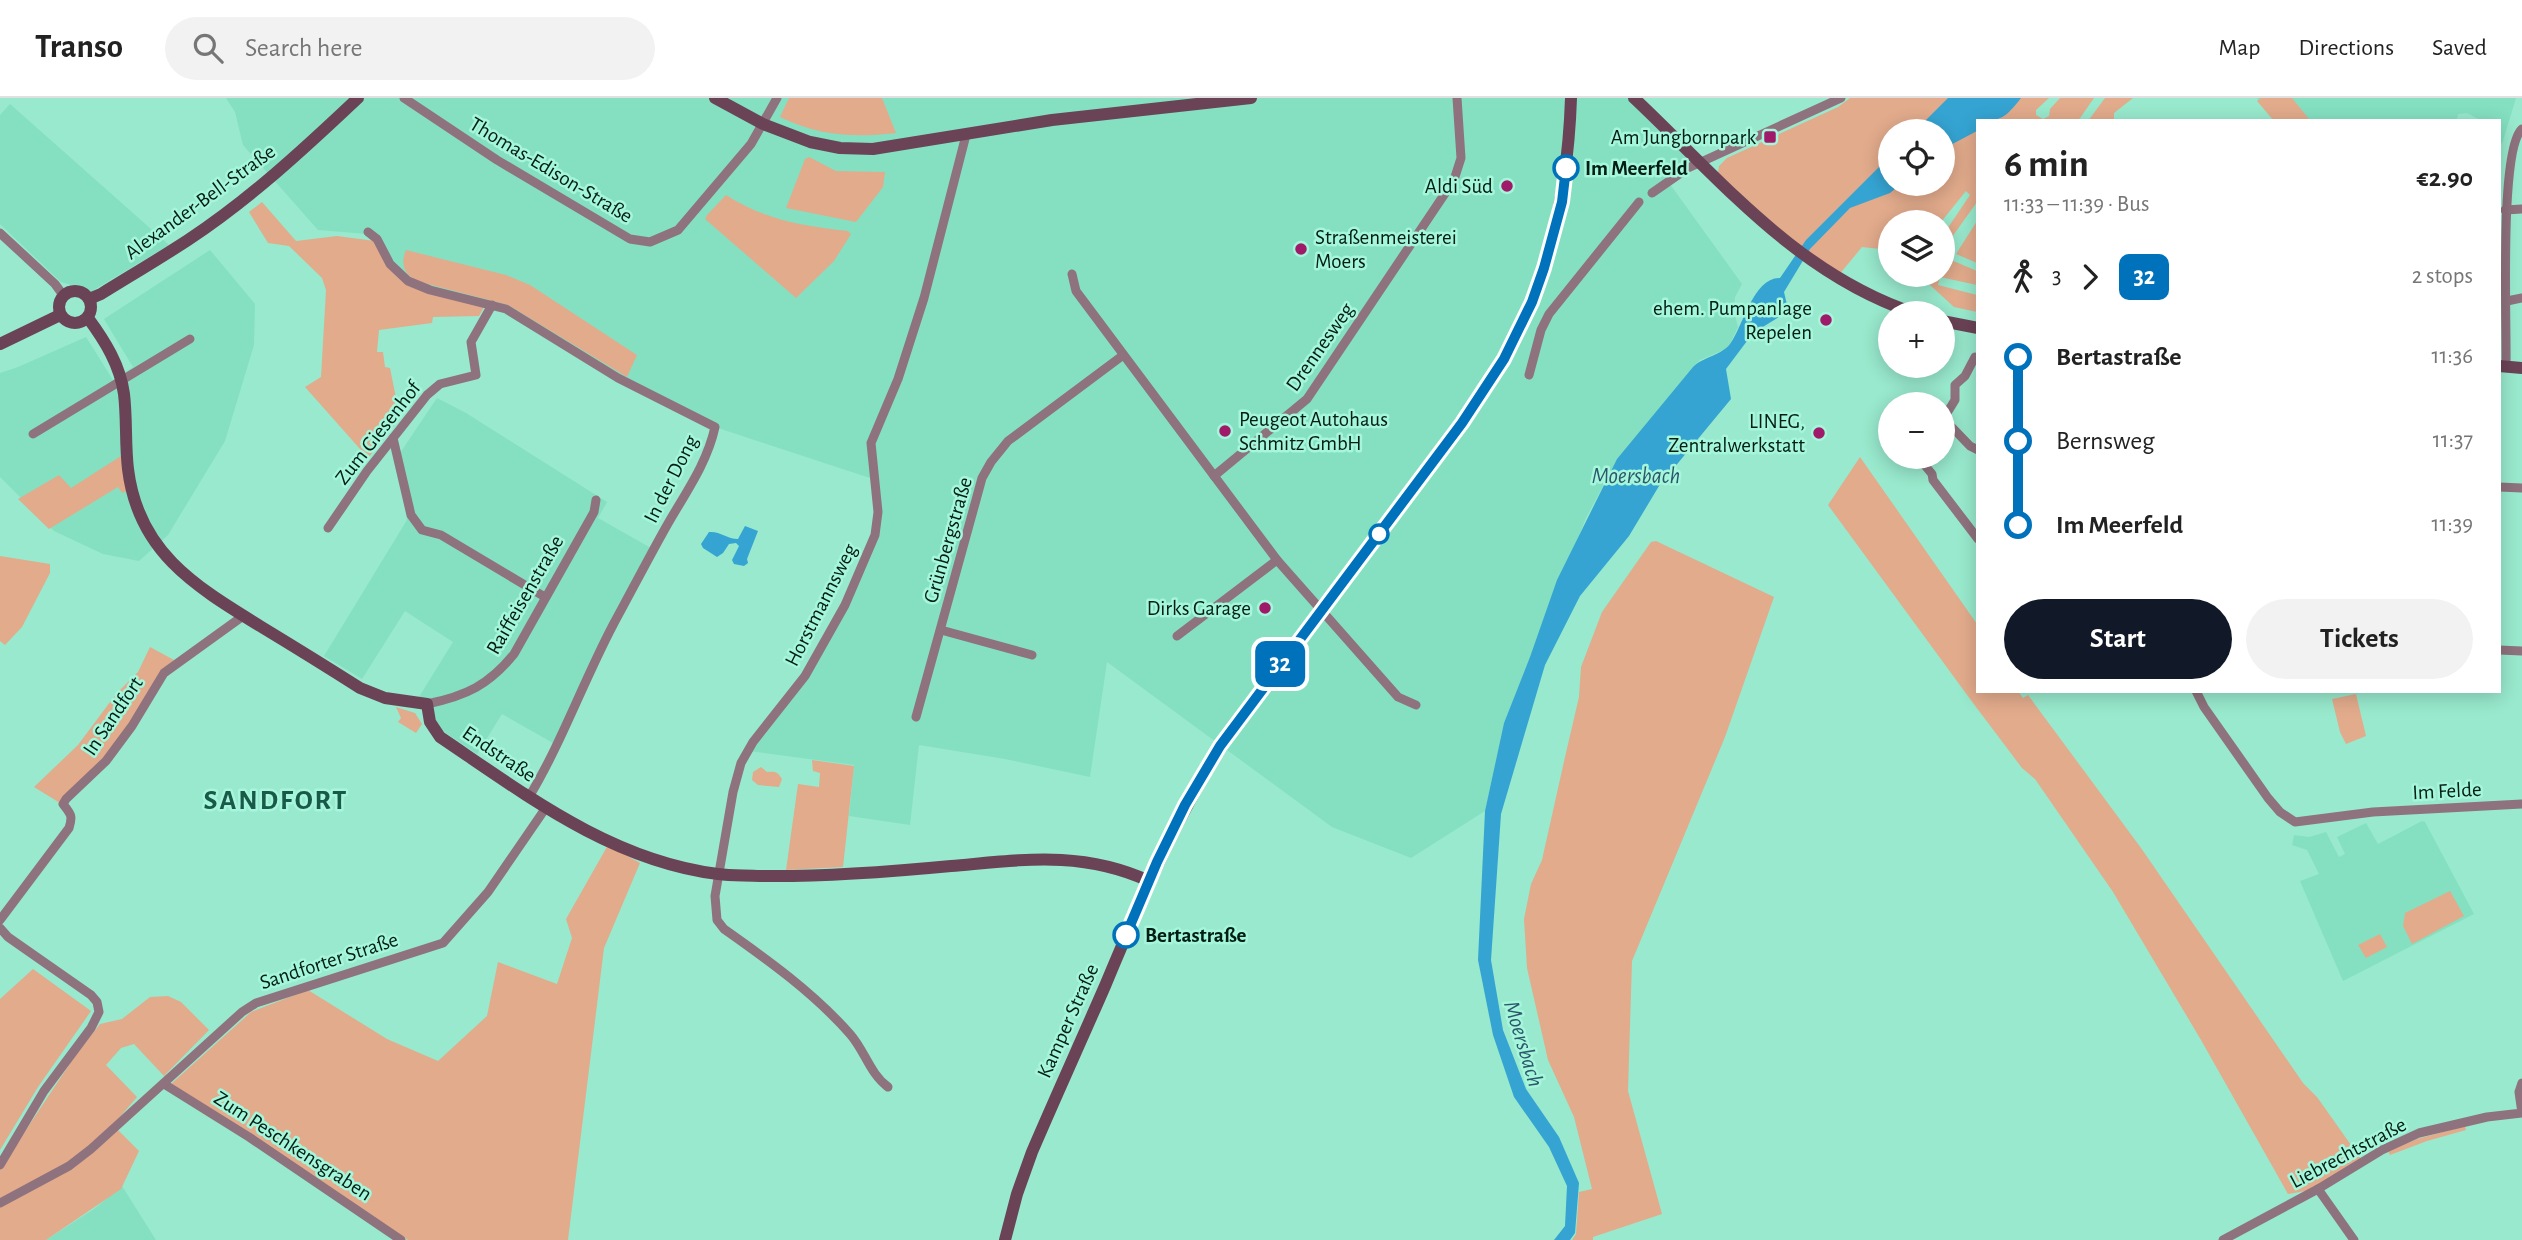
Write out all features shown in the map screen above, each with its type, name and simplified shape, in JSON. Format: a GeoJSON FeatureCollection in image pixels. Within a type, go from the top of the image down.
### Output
{"type":"FeatureCollection","features":[{"type":"Feature","properties":{"kind":"street","name":"Alexander-Bell-Straße"},"geometry":{"type":"LineString","coordinates":[[89,299],[188,240],[226,212],[296,156],[358,98]]}},
{"type":"Feature","properties":{"kind":"street","name":"Thomas-Edison-Straße"},"geometry":{"type":"LineString","coordinates":[[404,98],[502,163],[630,239],[650,242],[678,230],[691,217],[751,144],[777,98]]}},
{"type":"Feature","properties":{"kind":"street"},"geometry":{"type":"LineString","coordinates":[[715,98],[763,124],[810,142],[840,148],[873,149],[1199,100],[1251,98]]}},
{"type":"Feature","properties":{"kind":"street","name":"Drennesweg"},"geometry":{"type":"LineString","coordinates":[[1214,476],[1307,399],[1454,180],[1461,158],[1457,98]]}},
{"type":"Feature","properties":{"kind":"street","name":"Kamper Straße"},"geometry":{"type":"LineString","coordinates":[[1006,1240],[1017,1194],[1032,1152],[1149,881],[1185,805],[1220,746],[1462,423],[1495,375],[1524,321],[1544,268],[1562,202],[1571,98]]}},
{"type":"Feature","properties":{"kind":"street"},"geometry":{"type":"LineString","coordinates":[[1634,98],[1747,209],[1793,248],[1867,295],[1882,301]]}},
{"type":"Feature","properties":{"kind":"street"},"geometry":{"type":"LineString","coordinates":[[1652,193],[1688,169],[1842,98]]}},
{"type":"Feature","properties":{"kind":"street"},"geometry":{"type":"LineString","coordinates":[[2522,129],[2518,132],[2505,210],[2507,301],[2502,365],[2522,368]]}},
{"type":"Feature","properties":{"kind":"street","name":"Horstmannsweg"},"geometry":{"type":"LineString","coordinates":[[718,874],[741,763],[753,742],[805,676],[845,605],[875,535],[878,512],[871,443],[898,379],[924,298],[965,135]]}},
{"type":"Feature","properties":{"kind":"street"},"geometry":{"type":"LineString","coordinates":[[1529,375],[1541,330],[1549,314],[1639,202]]}},
{"type":"Feature","properties":{"kind":"street"},"geometry":{"type":"LineString","coordinates":[[2505,210],[2522,209]]}},
{"type":"Feature","properties":{"kind":"street","name":"In der Dong"},"geometry":{"type":"LineString","coordinates":[[368,232],[377,239],[390,264],[408,281],[430,290],[492,305],[516,314],[618,378],[715,427],[706,456],[594,661],[573,714],[548,766],[529,797]]}},
{"type":"Feature","properties":{"kind":"street"},"geometry":{"type":"LineString","coordinates":[[0,233],[55,284],[63,295]]}},
{"type":"Feature","properties":{"kind":"street"},"geometry":{"type":"LineString","coordinates":[[1072,274],[1076,291],[1122,356],[1277,560],[1398,697],[1416,705]]}},
{"type":"Feature","properties":{"kind":"street"},"geometry":{"type":"LineString","coordinates":[[77,291],[89,299],[91,308],[88,318],[76,324],[64,320],[60,314],[58,304],[63,295],[77,291]]}},
{"type":"Feature","properties":{"kind":"street"},"geometry":{"type":"LineString","coordinates":[[2507,301],[2522,298]]}},
{"type":"Feature","properties":{"kind":"street","name":"Zum Giesenhof"},"geometry":{"type":"LineString","coordinates":[[328,528],[427,395],[440,384],[476,375],[471,342],[492,305]]}},
{"type":"Feature","properties":{"kind":"street"},"geometry":{"type":"LineString","coordinates":[[0,344],[60,314]]}},
{"type":"Feature","properties":{"kind":"street"},"geometry":{"type":"LineString","coordinates":[[88,318],[111,352],[121,382],[132,493],[153,541],[170,563],[243,616],[360,688],[385,698],[427,704]]}},
{"type":"Feature","properties":{"kind":"street"},"geometry":{"type":"LineString","coordinates":[[1955,324],[1976,328]]}},
{"type":"Feature","properties":{"kind":"street"},"geometry":{"type":"LineString","coordinates":[[33,435],[190,339]]}},
{"type":"Feature","properties":{"kind":"street","name":"Grünbergstraße"},"geometry":{"type":"LineString","coordinates":[[916,717],[982,478],[991,462],[1009,441],[1122,356]]}},
{"type":"Feature","properties":{"kind":"street"},"geometry":{"type":"LineString","coordinates":[[1955,392],[1955,386],[1965,376],[1975,357]]}},
{"type":"Feature","properties":{"kind":"street"},"geometry":{"type":"LineString","coordinates":[[1955,432],[1976,449]]}},
{"type":"Feature","properties":{"kind":"street"},"geometry":{"type":"LineString","coordinates":[[393,438],[411,515],[422,530],[441,535],[545,597]]}},
{"type":"Feature","properties":{"kind":"street"},"geometry":{"type":"LineString","coordinates":[[1926,469],[1956,513],[1976,536]]}},
{"type":"Feature","properties":{"kind":"street"},"geometry":{"type":"LineString","coordinates":[[2501,486],[2522,488]]}},
{"type":"Feature","properties":{"kind":"street","name":"Raiffeisenstraße"},"geometry":{"type":"LineString","coordinates":[[427,704],[469,692],[500,671],[514,654],[594,512],[596,500]]}},
{"type":"Feature","properties":{"kind":"street"},"geometry":{"type":"LineString","coordinates":[[1177,636],[1277,560]]}},
{"type":"Feature","properties":{"kind":"street","name":"In Sandfort"},"geometry":{"type":"LineString","coordinates":[[0,920],[69,828],[72,814],[63,804],[66,799],[94,775],[118,746],[164,673],[243,616]]}},
{"type":"Feature","properties":{"kind":"street","name":"Grünbergstraße"},"geometry":{"type":"LineString","coordinates":[[941,630],[1031,655]]}},
{"type":"Feature","properties":{"kind":"street"},"geometry":{"type":"LineString","coordinates":[[2501,650],[2522,651]]}},
{"type":"Feature","properties":{"kind":"street","name":"Im Felde"},"geometry":{"type":"LineString","coordinates":[[2197,693],[2204,708],[2268,798],[2287,818],[2295,822],[2373,813],[2522,804]]}},
{"type":"Feature","properties":{"kind":"street","name":"Endstraße"},"geometry":{"type":"LineString","coordinates":[[427,704],[430,722],[440,737],[545,809],[592,835],[626,849],[676,865],[718,874]]}},
{"type":"Feature","properties":{"kind":"street","name":"Sandforter Straße"},"geometry":{"type":"LineString","coordinates":[[0,1203],[69,1166],[242,1012],[256,1003],[443,943],[488,892],[545,809]]}},
{"type":"Feature","properties":{"kind":"street"},"geometry":{"type":"LineString","coordinates":[[888,1087],[875,1076],[851,1035],[834,1018],[791,978],[724,929],[717,920],[715,896],[718,874],[793,877],[1045,858],[1086,861],[1149,881]]}},
{"type":"Feature","properties":{"kind":"street"},"geometry":{"type":"LineString","coordinates":[[0,929],[91,995],[97,1002],[99,1012],[91,1028],[44,1091],[0,1165]]}},
{"type":"Feature","properties":{"kind":"street"},"geometry":{"type":"LineString","coordinates":[[2522,1083],[2519,1091],[2522,1113]]}},
{"type":"Feature","properties":{"kind":"street","name":"Zum Peschkensgraben"},"geometry":{"type":"LineString","coordinates":[[164,1084],[249,1137],[401,1240]]}},
{"type":"Feature","properties":{"kind":"street","name":"Liebrechtstraße"},"geometry":{"type":"LineString","coordinates":[[2223,1240],[2240,1236],[2382,1150],[2419,1133],[2487,1117],[2522,1113]]}},
{"type":"Feature","properties":{"kind":"street"},"geometry":{"type":"LineString","coordinates":[[2318,1189],[2354,1240]]}},
{"type":"Feature","properties":{"kind":"shaded area"},"geometry":{"type":"Polygon","coordinates":[[[226,98],[1632,98],[1694,159],[1667,180],[1742,284],[1735,297],[1734,312],[1738,327],[1728,348],[1700,360],[1693,367],[1617,460],[1586,518],[1504,723],[1485,811],[1411,858],[1332,827],[1107,662],[1090,777],[919,745],[910,825],[849,816],[854,765],[748,751],[805,676],[875,535],[873,479],[715,427],[618,375],[525,319],[430,290],[385,267],[367,234],[318,230],[243,145],[235,112],[226,98]]]}},
{"type":"Feature","properties":{"kind":"shaded area"},"geometry":{"type":"Polygon","coordinates":[[[789,98],[882,98],[896,133],[851,135],[809,128],[780,117],[789,98]]]}},
{"type":"Feature","properties":{"kind":"shaded area"},"geometry":{"type":"Polygon","coordinates":[[[1850,98],[2049,98],[2036,110],[2036,115],[2043,119],[1976,119],[1976,203],[1955,233],[1955,217],[1970,195],[1966,191],[1951,210],[1878,210],[1878,249],[1862,247],[1838,276],[1800,249],[1718,173],[1719,166],[1727,158],[1838,107],[1850,98]]]}},
{"type":"Feature","properties":{"kind":"shaded area"},"geometry":{"type":"Polygon","coordinates":[[[2060,98],[2094,98],[2079,119],[2043,119],[2049,116],[2050,109],[2060,98]]]}},
{"type":"Feature","properties":{"kind":"shaded area"},"geometry":{"type":"Polygon","coordinates":[[[2105,98],[2133,98],[2114,113],[2114,119],[2089,119],[2105,98]]]}},
{"type":"Feature","properties":{"kind":"shaded area"},"geometry":{"type":"Polygon","coordinates":[[[2257,98],[2516,98],[2502,144],[2501,119],[2478,119],[2467,113],[2458,114],[2457,119],[2273,119],[2257,98]]]}},
{"type":"Feature","properties":{"kind":"shaded area"},"geometry":{"type":"Polygon","coordinates":[[[2261,98],[2292,98],[2309,119],[2272,119],[2257,101],[2261,98]]]}},
{"type":"Feature","properties":{"kind":"shaded area"},"geometry":{"type":"Polygon","coordinates":[[[10,104],[169,245],[92,291],[61,282],[0,224],[0,115],[10,104]]]}},
{"type":"Feature","properties":{"kind":"shaded area"},"geometry":{"type":"Polygon","coordinates":[[[809,157],[836,171],[885,172],[883,187],[856,222],[786,208],[805,159],[809,157]]]}},
{"type":"Feature","properties":{"kind":"shaded area"},"geometry":{"type":"Polygon","coordinates":[[[726,195],[770,216],[800,224],[848,231],[851,234],[834,261],[796,298],[705,219],[726,195]]]}},
{"type":"Feature","properties":{"kind":"shaded area"},"geometry":{"type":"Polygon","coordinates":[[[262,202],[296,241],[337,236],[375,241],[391,270],[406,284],[484,307],[479,316],[433,317],[432,323],[379,330],[377,352],[383,352],[385,367],[390,368],[400,418],[368,458],[305,387],[321,377],[326,290],[322,278],[289,246],[268,243],[249,212],[262,202]]]}},
{"type":"Feature","properties":{"kind":"shaded area"},"geometry":{"type":"Polygon","coordinates":[[[1976,223],[1976,262],[1956,254],[1976,223]]]}},
{"type":"Feature","properties":{"kind":"shaded area"},"geometry":{"type":"Polygon","coordinates":[[[210,250],[255,304],[254,345],[225,441],[168,535],[139,561],[103,554],[54,531],[0,477],[0,373],[86,337],[113,380],[133,367],[104,319],[210,250]]]}},
{"type":"Feature","properties":{"kind":"shaded area"},"geometry":{"type":"Polygon","coordinates":[[[406,250],[506,275],[530,285],[637,355],[627,377],[508,305],[416,281],[404,268],[406,250]]]}},
{"type":"Feature","properties":{"kind":"shaded area"},"geometry":{"type":"Polygon","coordinates":[[[1955,262],[1976,271],[1976,285],[1955,280],[1955,262]]]}},
{"type":"Feature","properties":{"kind":"shaded area"},"geometry":{"type":"Polygon","coordinates":[[[1932,287],[1946,287],[1976,295],[1976,312],[1955,307],[1955,301],[1947,301],[1932,287]]]}},
{"type":"Feature","properties":{"kind":"shaded area"},"geometry":{"type":"Polygon","coordinates":[[[437,398],[466,413],[607,502],[598,518],[651,548],[553,743],[502,714],[477,754],[440,729],[419,697],[453,642],[405,611],[362,679],[324,656],[407,520],[398,469],[394,462],[437,398]]]}},
{"type":"Feature","properties":{"kind":"shaded area"},"geometry":{"type":"Polygon","coordinates":[[[121,456],[127,491],[122,493],[118,487],[49,529],[18,499],[59,475],[71,488],[121,456]]]}},
{"type":"Feature","properties":{"kind":"shaded area"},"geometry":{"type":"Polygon","coordinates":[[[1860,457],[1976,623],[1976,693],[2019,693],[2023,698],[2028,695],[2141,848],[2303,1083],[2317,1097],[2363,1162],[2318,1189],[2288,1194],[2113,892],[2035,779],[2022,768],[1828,505],[1860,457]]]}},
{"type":"Feature","properties":{"kind":"shaded area"},"geometry":{"type":"Polygon","coordinates":[[[1656,541],[1774,597],[1725,737],[1632,961],[1628,1091],[1662,1214],[1593,1237],[1593,1240],[1572,1240],[1576,1234],[1579,1192],[1592,1189],[1574,1117],[1548,1060],[1527,968],[1524,919],[1531,884],[1542,860],[1579,697],[1581,667],[1602,612],[1651,542],[1656,541]]]}},
{"type":"Feature","properties":{"kind":"shaded area"},"geometry":{"type":"Polygon","coordinates":[[[0,556],[50,564],[50,573],[22,627],[5,645],[0,641],[0,556]]]}},
{"type":"Feature","properties":{"kind":"shaded area"},"geometry":{"type":"Polygon","coordinates":[[[150,647],[174,660],[153,684],[113,749],[60,803],[34,787],[78,745],[116,694],[138,672],[150,647]]]}},
{"type":"Feature","properties":{"kind":"shaded area"},"geometry":{"type":"Polygon","coordinates":[[[2356,694],[2366,736],[2346,744],[2340,732],[2332,699],[2356,694]]]}},
{"type":"Feature","properties":{"kind":"shaded area"},"geometry":{"type":"Polygon","coordinates":[[[396,707],[415,713],[422,724],[416,733],[398,722],[401,718],[396,707]]]}},
{"type":"Feature","properties":{"kind":"shaded area"},"geometry":{"type":"Polygon","coordinates":[[[812,760],[854,766],[843,867],[786,870],[798,784],[819,787],[820,773],[813,771],[812,760]]]}},
{"type":"Feature","properties":{"kind":"shaded area"},"geometry":{"type":"Polygon","coordinates":[[[761,767],[767,772],[779,775],[782,779],[779,787],[758,785],[752,780],[753,772],[761,767]]]}},
{"type":"Feature","properties":{"kind":"shaded area"},"geometry":{"type":"Polygon","coordinates":[[[2422,821],[2425,822],[2474,914],[2343,981],[2300,881],[2319,874],[2307,850],[2292,845],[2294,835],[2309,837],[2326,832],[2339,857],[2345,854],[2337,837],[2366,823],[2378,844],[2422,821]]]}},
{"type":"Feature","properties":{"kind":"shaded area"},"geometry":{"type":"Polygon","coordinates":[[[608,845],[640,863],[604,948],[568,1240],[408,1240],[171,1084],[251,1012],[308,990],[387,1039],[438,1061],[487,1016],[498,962],[557,984],[572,938],[566,919],[608,845]]]}},
{"type":"Feature","properties":{"kind":"shaded area"},"geometry":{"type":"Polygon","coordinates":[[[2450,891],[2464,916],[2412,944],[2403,926],[2405,913],[2450,891]]]}},
{"type":"Feature","properties":{"kind":"shaded area"},"geometry":{"type":"Polygon","coordinates":[[[2380,934],[2387,947],[2366,958],[2358,945],[2380,934]]]}},
{"type":"Feature","properties":{"kind":"shaded area"},"geometry":{"type":"Polygon","coordinates":[[[33,969],[91,1011],[38,1087],[0,1150],[0,999],[33,969]]]}},
{"type":"Feature","properties":{"kind":"shaded area"},"geometry":{"type":"Polygon","coordinates":[[[168,996],[181,1002],[209,1030],[164,1076],[134,1044],[121,1048],[106,1065],[137,1097],[113,1125],[139,1151],[121,1189],[46,1240],[0,1240],[0,1169],[75,1056],[100,1024],[122,1019],[150,997],[168,996]]]}},
{"type":"Feature","properties":{"kind":"shaded area"},"geometry":{"type":"Polygon","coordinates":[[[2465,1126],[2466,1130],[2390,1155],[2388,1151],[2417,1139],[2465,1126]]]}},
{"type":"Feature","properties":{"kind":"shaded area"},"geometry":{"type":"Polygon","coordinates":[[[122,1186],[156,1240],[46,1240],[94,1209],[122,1186]]]}},
{"type":"Feature","properties":{"kind":"water"},"geometry":{"type":"Polygon","coordinates":[[[1948,98],[2021,98],[2003,117],[1976,119],[1976,132],[1955,143],[1955,119],[1927,119],[1948,98]]]}},
{"type":"Feature","properties":{"kind":"water","name":"Moersbach"},"geometry":{"type":"Polygon","coordinates":[[[1878,168],[1878,196],[1882,196],[1850,208],[1810,249],[1784,292],[1787,305],[1783,312],[1753,333],[1726,369],[1731,399],[1659,486],[1629,536],[1580,596],[1545,665],[1501,814],[1491,960],[1503,1030],[1526,1089],[1559,1137],[1579,1183],[1575,1233],[1570,1240],[1554,1240],[1565,1226],[1567,1186],[1549,1147],[1514,1097],[1493,1035],[1478,960],[1485,811],[1504,723],[1557,580],[1617,459],[1693,367],[1730,344],[1756,294],[1771,280],[1780,278],[1806,240],[1878,168]]]}},
{"type":"Feature","properties":{"kind":"water"},"geometry":{"type":"Polygon","coordinates":[[[745,526],[758,531],[747,559],[748,563],[744,566],[734,564],[732,560],[739,546],[736,543],[729,544],[717,557],[701,544],[709,532],[738,539],[745,526]]]}},
{"type":"Feature","properties":{"kind":"bus line","name":"32"},"geometry":{"type":"LineString","coordinates":[[1126,935],[1185,805],[1220,746],[1495,375],[1516,337],[1544,268],[1562,202],[1566,168]]}},
{"type":"Feature","properties":{"kind":"place","name":"Am Jungbornpark"},"geometry":{"type":"Point","coordinates":[1770,137]}},
{"type":"Feature","properties":{"kind":"place","name":"Im Meerfeld"},"geometry":{"type":"Point","coordinates":[1566,168]}},
{"type":"Feature","properties":{"kind":"place","name":"Aldi Süd"},"geometry":{"type":"Point","coordinates":[1507,186]}},
{"type":"Feature","properties":{"kind":"place","name":"Straßenmeisterei Moers"},"geometry":{"type":"Point","coordinates":[1301,249]}},
{"type":"Feature","properties":{"kind":"place","name":"ehem. Pumpanlage Repelen"},"geometry":{"type":"Point","coordinates":[1826,320]}},
{"type":"Feature","properties":{"kind":"place","name":"Peugeot Autohaus Schmitz GmbH"},"geometry":{"type":"Point","coordinates":[1225,431]}},
{"type":"Feature","properties":{"kind":"place","name":"LINEG, Zentralwerkstatt"},"geometry":{"type":"Point","coordinates":[1819,433]}},
{"type":"Feature","properties":{"kind":"place","name":"Dirks Garage"},"geometry":{"type":"Point","coordinates":[1265,608]}},
{"type":"Feature","properties":{"kind":"place","name":"Bertastraße"},"geometry":{"type":"Point","coordinates":[1126,935]}},
{"type":"Feature","properties":{"kind":"district","name":"SANDFORT"},"geometry":{"type":"Point","coordinates":[276,801]}}]}
